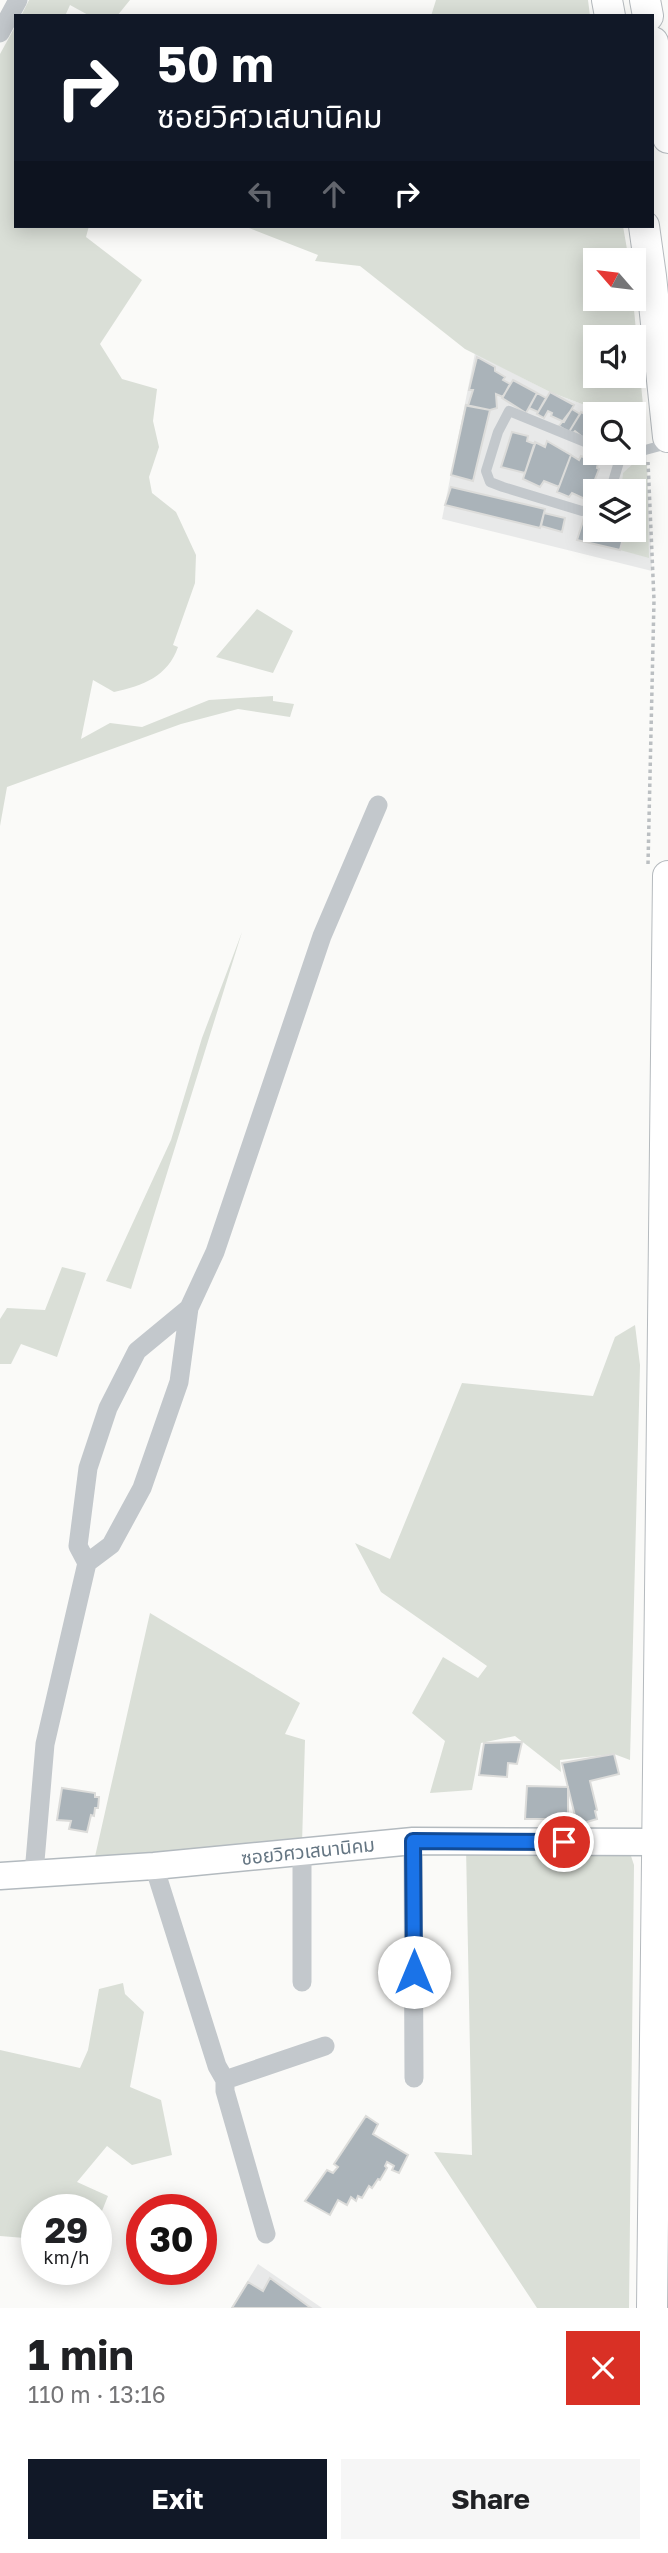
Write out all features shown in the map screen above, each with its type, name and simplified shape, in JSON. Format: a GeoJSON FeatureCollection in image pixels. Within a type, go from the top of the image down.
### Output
{"type":"FeatureCollection","features":[{"type":"Feature","properties":{"kind":"main road"},"geometry":{"type":"LineString","coordinates":[[654,48],[668,138]]}},
{"type":"Feature","properties":{"kind":"main road"},"geometry":{"type":"LineString","coordinates":[[644,228],[652,276],[668,437]]}},
{"type":"Feature","properties":{"kind":"main road"},"geometry":{"type":"LineString","coordinates":[[652,2308],[668,876]]}},
{"type":"Feature","properties":{"kind":"street"},"geometry":{"type":"LineString","coordinates":[[0,33],[18,0]]}},
{"type":"Feature","properties":{"kind":"street"},"geometry":{"type":"LineString","coordinates":[[34,1873],[45,1744],[87,1563],[111,1545],[142,1488],[179,1382],[189,1308],[215,1252],[322,936],[378,805]]}},
{"type":"Feature","properties":{"kind":"street"},"geometry":{"type":"LineString","coordinates":[[87,1563],[78,1546],[88,1468],[108,1408],[137,1351],[189,1308]]}},
{"type":"Feature","properties":{"kind":"street"},"geometry":{"type":"LineString","coordinates":[[413,1841],[414,2078]]}},
{"type":"Feature","properties":{"kind":"street","name":"ซอยวิศวเสนานิคม"},"geometry":{"type":"LineString","coordinates":[[0,1876],[154,1866],[413,1841],[658,1842]]}},
{"type":"Feature","properties":{"kind":"street"},"geometry":{"type":"LineString","coordinates":[[302,1852],[302,1982]]}},
{"type":"Feature","properties":{"kind":"street"},"geometry":{"type":"LineString","coordinates":[[154,1866],[217,2066],[225,2080],[225,2091],[265,2234]]}},
{"type":"Feature","properties":{"kind":"street"},"geometry":{"type":"LineString","coordinates":[[225,2080],[325,2046]]}},
{"type":"Feature","properties":{"kind":"lane"},"geometry":{"type":"LineString","coordinates":[[583,441],[509,411],[498,432],[486,471],[490,482],[583,511]]}},
{"type":"Feature","properties":{"kind":"lane"},"geometry":{"type":"LineString","coordinates":[[646,449],[668,443]]}},
{"type":"Feature","properties":{"kind":"shaded area"},"geometry":{"type":"Polygon","coordinates":[[[29,0],[130,0],[119,14],[86,14],[70,5],[66,14],[22,14],[29,0]]]}},
{"type":"Feature","properties":{"kind":"shaded area"},"geometry":{"type":"Polygon","coordinates":[[[436,0],[588,0],[590,14],[432,14],[436,0]]]}},
{"type":"Feature","properties":{"kind":"shaded area"},"geometry":{"type":"Polygon","coordinates":[[[14,29],[14,228],[88,228],[86,237],[142,280],[100,344],[122,379],[157,389],[153,421],[159,447],[149,477],[152,493],[176,512],[196,555],[195,583],[173,645],[178,647],[174,657],[153,678],[125,690],[114,692],[93,680],[81,739],[110,723],[142,727],[209,700],[273,696],[273,701],[294,704],[290,717],[238,709],[181,724],[7,787],[0,826],[0,54],[14,29]]]}},
{"type":"Feature","properties":{"kind":"shaded area"},"geometry":{"type":"Polygon","coordinates":[[[249,228],[623,228],[627,248],[583,248],[583,312],[634,312],[635,325],[583,325],[583,388],[641,388],[643,402],[583,402],[583,404],[550,392],[465,349],[360,266],[315,261],[318,255],[249,228]]]}},
{"type":"Feature","properties":{"kind":"shaded area"},"geometry":{"type":"Polygon","coordinates":[[[475,353],[550,392],[583,404],[583,465],[646,465],[646,448],[652,571],[442,519],[475,353]]]}},
{"type":"Feature","properties":{"kind":"shaded area"},"geometry":{"type":"Polygon","coordinates":[[[647,462],[649,558],[620,550],[622,542],[646,542],[646,479],[622,479],[623,473],[632,465],[646,465],[647,462]]]}},
{"type":"Feature","properties":{"kind":"shaded area"},"geometry":{"type":"Polygon","coordinates":[[[257,609],[293,631],[273,673],[216,657],[257,609]]]}},
{"type":"Feature","properties":{"kind":"shaded area"},"geometry":{"type":"Polygon","coordinates":[[[242,932],[131,1289],[106,1281],[171,1140],[202,1038],[242,932]]]}},
{"type":"Feature","properties":{"kind":"shaded area"},"geometry":{"type":"Polygon","coordinates":[[[62,1267],[86,1273],[57,1357],[21,1344],[11,1364],[0,1364],[0,1319],[7,1308],[45,1310],[62,1267]]]}},
{"type":"Feature","properties":{"kind":"shaded area"},"geometry":{"type":"Polygon","coordinates":[[[635,1325],[640,1365],[630,1760],[614,1754],[560,1760],[561,1772],[515,1736],[481,1743],[472,1790],[430,1793],[445,1741],[412,1713],[443,1657],[478,1678],[487,1666],[381,1592],[355,1543],[390,1559],[462,1383],[593,1396],[615,1337],[635,1325]]]}},
{"type":"Feature","properties":{"kind":"shaded area"},"geometry":{"type":"Polygon","coordinates":[[[150,1613],[300,1703],[285,1734],[305,1740],[302,1844],[94,1861],[150,1613]]]}},
{"type":"Feature","properties":{"kind":"shaded area"},"geometry":{"type":"Polygon","coordinates":[[[466,1847],[620,1850],[631,1856],[634,1865],[629,2308],[537,2308],[434,2152],[472,2155],[466,1847]]]}},
{"type":"Feature","properties":{"kind":"shaded area"},"geometry":{"type":"Polygon","coordinates":[[[123,1983],[125,1994],[144,2012],[130,2087],[161,2100],[172,2155],[132,2165],[107,2146],[77,2182],[104,2194],[21,2194],[21,2238],[0,2236],[0,2050],[80,2068],[88,2050],[99,1989],[123,1983]]]}},
{"type":"Feature","properties":{"kind":"shaded area"},"geometry":{"type":"Polygon","coordinates":[[[258,2264],[322,2308],[231,2308],[258,2264]]]}},
{"type":"Feature","properties":{"kind":"building"},"geometry":{"type":"Polygon","coordinates":[[[477,357],[495,367],[495,371],[510,384],[503,397],[496,394],[497,408],[490,410],[468,406],[477,357]]]}},
{"type":"Feature","properties":{"kind":"building"},"geometry":{"type":"Polygon","coordinates":[[[513,380],[537,393],[526,413],[502,398],[513,380]]]}},
{"type":"Feature","properties":{"kind":"building"},"geometry":{"type":"Polygon","coordinates":[[[550,392],[574,405],[564,422],[551,416],[552,413],[548,411],[544,418],[537,414],[550,392]]]}},
{"type":"Feature","properties":{"kind":"building"},"geometry":{"type":"Polygon","coordinates":[[[537,393],[546,398],[538,412],[529,408],[537,393]]]}},
{"type":"Feature","properties":{"kind":"building"},"geometry":{"type":"Polygon","coordinates":[[[466,405],[490,410],[473,481],[451,475],[466,405]]]}},
{"type":"Feature","properties":{"kind":"building"},"geometry":{"type":"Polygon","coordinates":[[[572,409],[580,414],[569,432],[559,426],[572,409]]]}},
{"type":"Feature","properties":{"kind":"building"},"geometry":{"type":"Polygon","coordinates":[[[581,412],[583,413],[583,438],[575,431],[569,432],[581,412]]]}},
{"type":"Feature","properties":{"kind":"building"},"geometry":{"type":"Polygon","coordinates":[[[512,432],[528,436],[527,441],[535,444],[525,473],[501,467],[512,432]]]}},
{"type":"Feature","properties":{"kind":"building"},"geometry":{"type":"Polygon","coordinates":[[[547,441],[571,455],[559,487],[544,481],[540,487],[523,479],[535,442],[545,447],[547,441]]]}},
{"type":"Feature","properties":{"kind":"building"},"geometry":{"type":"Polygon","coordinates":[[[571,455],[579,460],[583,457],[583,465],[598,465],[595,479],[583,479],[583,498],[572,493],[569,497],[557,492],[571,455]]]}},
{"type":"Feature","properties":{"kind":"building"},"geometry":{"type":"Polygon","coordinates":[[[451,487],[545,509],[540,528],[445,505],[451,487]]]}},
{"type":"Feature","properties":{"kind":"building"},"geometry":{"type":"Polygon","coordinates":[[[544,513],[565,518],[562,532],[541,526],[544,513]]]}},
{"type":"Feature","properties":{"kind":"building"},"geometry":{"type":"Polygon","coordinates":[[[583,521],[583,541],[577,540],[583,521]]]}},
{"type":"Feature","properties":{"kind":"building"},"geometry":{"type":"Polygon","coordinates":[[[586,542],[622,542],[620,550],[586,542]]]}},
{"type":"Feature","properties":{"kind":"building"},"geometry":{"type":"Polygon","coordinates":[[[522,1742],[517,1764],[508,1763],[507,1777],[479,1775],[484,1743],[522,1742]]]}},
{"type":"Feature","properties":{"kind":"building"},"geometry":{"type":"Polygon","coordinates":[[[614,1754],[619,1774],[590,1781],[597,1819],[580,1824],[575,1816],[562,1763],[614,1754]]]}},
{"type":"Feature","properties":{"kind":"building"},"geometry":{"type":"Polygon","coordinates":[[[527,1786],[568,1787],[568,1819],[525,1819],[527,1786]]]}},
{"type":"Feature","properties":{"kind":"building"},"geometry":{"type":"Polygon","coordinates":[[[62,1788],[95,1793],[95,1797],[99,1797],[98,1808],[95,1808],[94,1816],[91,1815],[87,1832],[69,1829],[71,1821],[57,1820],[62,1788]]]}},
{"type":"Feature","properties":{"kind":"building"},"geometry":{"type":"Polygon","coordinates":[[[366,2116],[378,2124],[373,2134],[408,2155],[399,2173],[392,2170],[394,2166],[387,2162],[387,2168],[380,2180],[378,2179],[372,2188],[369,2186],[362,2198],[358,2196],[356,2201],[351,2197],[347,2205],[338,2200],[330,2215],[305,2201],[327,2170],[333,2173],[338,2167],[334,2164],[366,2116]]]}},
{"type":"Feature","properties":{"kind":"building"},"geometry":{"type":"Polygon","coordinates":[[[270,2278],[311,2308],[232,2308],[248,2282],[263,2291],[270,2278]]]}},
{"type":"Feature","properties":{"kind":"route"},"geometry":{"type":"LineString","coordinates":[[414,1972],[413,1841],[564,1842]]}}]}
